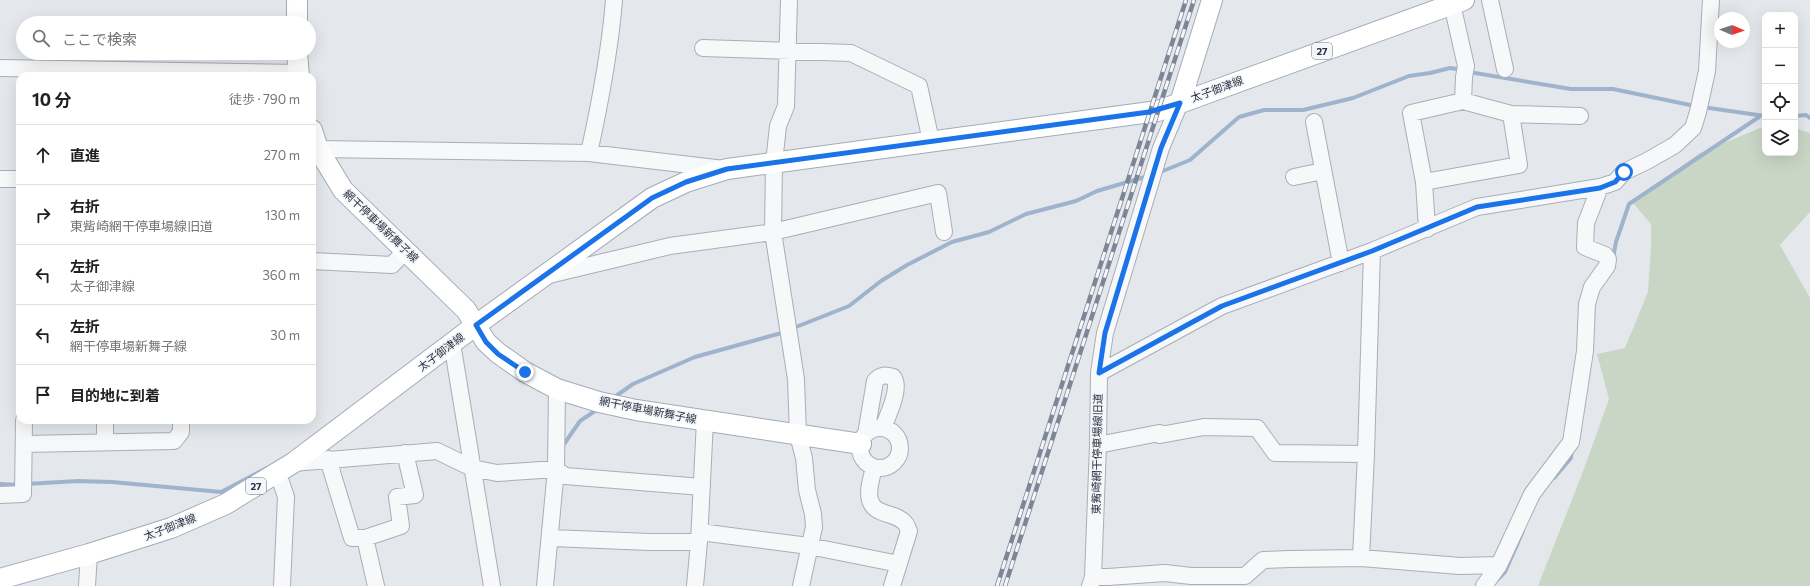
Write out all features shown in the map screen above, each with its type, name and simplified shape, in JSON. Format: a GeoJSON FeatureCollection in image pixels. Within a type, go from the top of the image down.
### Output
{"type":"FeatureCollection","features":[{"type":"Feature","properties":{"kind":"main road"},"geometry":{"type":"LineString","coordinates":[[297,0],[297,16]]}},
{"type":"Feature","properties":{"kind":"main road"},"geometry":{"type":"LineString","coordinates":[[1180,103],[1212,0]]}},
{"type":"Feature","properties":{"kind":"main road","name":"太子御津線"},"geometry":{"type":"LineString","coordinates":[[0,579],[89,554],[171,528],[226,504],[286,468],[476,325],[652,198],[686,182],[727,169],[1149,112],[1180,103],[1458,2]]}},
{"type":"Feature","properties":{"kind":"main road"},"geometry":{"type":"LineString","coordinates":[[298,60],[299,72]]}},
{"type":"Feature","properties":{"kind":"main road","name":"網干停車場新舞子線"},"geometry":{"type":"LineString","coordinates":[[316,141],[344,190],[466,310],[486,342],[498,354],[525,372],[558,389],[599,402],[636,410],[798,435],[863,439]]}},
{"type":"Feature","properties":{"kind":"street"},"geometry":{"type":"LineString","coordinates":[[589,153],[601,92],[614,0]]}},
{"type":"Feature","properties":{"kind":"street"},"geometry":{"type":"LineString","coordinates":[[789,0],[786,106],[778,126],[774,163],[773,232],[796,379],[798,435],[804,458],[807,490],[813,514],[814,527],[801,586]]}},
{"type":"Feature","properties":{"kind":"street"},"geometry":{"type":"LineString","coordinates":[[1490,0],[1505,70]]}},
{"type":"Feature","properties":{"kind":"street"},"geometry":{"type":"LineString","coordinates":[[1099,373],[1222,306],[1372,251],[1477,207],[1600,188],[1615,182],[1624,172],[1675,145],[1693,128],[1700,105],[1707,71],[1711,0]]}},
{"type":"Feature","properties":{"kind":"street"},"geometry":{"type":"LineString","coordinates":[[1458,2],[1466,66],[1463,101]]}},
{"type":"Feature","properties":{"kind":"street"},"geometry":{"type":"LineString","coordinates":[[704,48],[851,53],[919,86],[931,141]]}},
{"type":"Feature","properties":{"kind":"street"},"geometry":{"type":"LineString","coordinates":[[0,68],[83,72]]}},
{"type":"Feature","properties":{"kind":"street"},"geometry":{"type":"LineString","coordinates":[[1427,229],[1424,182],[1412,113],[1463,101],[1511,114],[1580,116]]}},
{"type":"Feature","properties":{"kind":"street","name":"東觜崎網干停車場線旧道"},"geometry":{"type":"LineString","coordinates":[[1091,581],[1098,444],[1099,373],[1105,333],[1161,148],[1180,103]]}},
{"type":"Feature","properties":{"kind":"street"},"geometry":{"type":"LineString","coordinates":[[1424,182],[1519,165],[1511,114]]}},
{"type":"Feature","properties":{"kind":"street"},"geometry":{"type":"LineString","coordinates":[[1314,122],[1341,263]]}},
{"type":"Feature","properties":{"kind":"street"},"geometry":{"type":"LineString","coordinates":[[316,139],[589,153],[727,169]]}},
{"type":"Feature","properties":{"kind":"street"},"geometry":{"type":"LineString","coordinates":[[1294,177],[1323,171]]}},
{"type":"Feature","properties":{"kind":"street"},"geometry":{"type":"LineString","coordinates":[[0,179],[16,179]]}},
{"type":"Feature","properties":{"kind":"street"},"geometry":{"type":"LineString","coordinates":[[1484,586],[1499,565],[1532,494],[1571,442],[1585,351],[1587,304],[1592,288],[1607,266],[1608,259],[1605,255],[1585,247],[1586,223],[1600,188]]}},
{"type":"Feature","properties":{"kind":"street"},"geometry":{"type":"LineString","coordinates":[[543,276],[670,246],[773,232],[938,193],[944,232]]}},
{"type":"Feature","properties":{"kind":"street"},"geometry":{"type":"LineString","coordinates":[[316,261],[392,265],[406,250]]}},
{"type":"Feature","properties":{"kind":"street"},"geometry":{"type":"LineString","coordinates":[[1361,558],[1366,454],[1372,251]]}},
{"type":"Feature","properties":{"kind":"street"},"geometry":{"type":"LineString","coordinates":[[452,343],[492,586]]}},
{"type":"Feature","properties":{"kind":"street"},"geometry":{"type":"LineString","coordinates":[[863,439],[877,428],[889,430],[898,440],[899,452],[897,458],[887,466],[874,466],[865,460],[862,455],[863,439],[875,381],[878,377],[885,375],[893,377],[897,384],[896,392],[883,428]]}},
{"type":"Feature","properties":{"kind":"street"},"geometry":{"type":"LineString","coordinates":[[545,586],[551,538],[556,460],[558,389]]}},
{"type":"Feature","properties":{"kind":"street"},"geometry":{"type":"LineString","coordinates":[[694,586],[700,537],[705,420]]}},
{"type":"Feature","properties":{"kind":"street"},"geometry":{"type":"LineString","coordinates":[[0,495],[23,494],[24,424]]}},
{"type":"Feature","properties":{"kind":"street"},"geometry":{"type":"LineString","coordinates":[[105,424],[105,441]]}},
{"type":"Feature","properties":{"kind":"street"},"geometry":{"type":"LineString","coordinates":[[24,444],[174,440],[181,432],[181,424]]}},
{"type":"Feature","properties":{"kind":"street"},"geometry":{"type":"LineString","coordinates":[[1098,444],[1159,433],[1160,436],[1204,427],[1257,428],[1275,453],[1366,454]]}},
{"type":"Feature","properties":{"kind":"street"},"geometry":{"type":"LineString","coordinates":[[282,586],[286,468],[328,460],[437,451],[471,461],[497,473],[556,460]]}},
{"type":"Feature","properties":{"kind":"street"},"geometry":{"type":"LineString","coordinates":[[328,460],[352,538],[365,538],[402,526],[397,497],[415,495],[405,454]]}},
{"type":"Feature","properties":{"kind":"street"},"geometry":{"type":"LineString","coordinates":[[556,460],[566,476],[702,487]]}},
{"type":"Feature","properties":{"kind":"street"},"geometry":{"type":"LineString","coordinates":[[874,466],[869,492],[870,502],[877,510],[906,523],[909,531],[892,586]]}},
{"type":"Feature","properties":{"kind":"street"},"geometry":{"type":"LineString","coordinates":[[551,538],[650,542],[700,537],[809,546],[899,564]]}},
{"type":"Feature","properties":{"kind":"street"},"geometry":{"type":"LineString","coordinates":[[365,538],[376,586]]}},
{"type":"Feature","properties":{"kind":"street"},"geometry":{"type":"LineString","coordinates":[[87,586],[89,554]]}},
{"type":"Feature","properties":{"kind":"street"},"geometry":{"type":"LineString","coordinates":[[1091,581],[1108,577],[1165,573],[1191,576],[1245,576],[1263,560],[1361,558],[1460,566],[1499,565]]}},
{"type":"Feature","properties":{"kind":"green space"},"geometry":{"type":"Polygon","coordinates":[[[1762,127],[1762,156],[1798,156],[1798,129],[1810,133],[1810,212],[1780,245],[1810,298],[1810,586],[1538,586],[1584,469],[1609,399],[1597,354],[1625,348],[1648,292],[1651,224],[1633,203],[1698,154],[1762,127]]]}},
{"type":"Feature","properties":{"kind":"waterway"},"geometry":{"type":"LineString","coordinates":[[1158,173],[1190,160],[1239,117],[1264,110],[1303,110],[1353,98],[1409,76],[1450,68],[1463,70]]}},
{"type":"Feature","properties":{"kind":"waterway"},"geometry":{"type":"LineString","coordinates":[[1469,72],[1571,89],[1613,89],[1695,106]]}},
{"type":"Feature","properties":{"kind":"waterway"},"geometry":{"type":"LineString","coordinates":[[1702,107],[1762,116]]}},
{"type":"Feature","properties":{"kind":"waterway"},"geometry":{"type":"LineString","coordinates":[[1798,116],[1806,115],[1810,118]]}},
{"type":"Feature","properties":{"kind":"waterway"},"geometry":{"type":"LineString","coordinates":[[1613,258],[1616,242],[1629,204],[1759,117]]}},
{"type":"Feature","properties":{"kind":"waterway"},"geometry":{"type":"LineString","coordinates":[[791,329],[849,306],[881,281],[907,265],[952,242],[989,232],[1026,214],[1076,201],[1097,191],[1148,176]]}},
{"type":"Feature","properties":{"kind":"waterway"},"geometry":{"type":"LineString","coordinates":[[613,398],[633,384],[695,357],[785,332]]}},
{"type":"Feature","properties":{"kind":"waterway"},"geometry":{"type":"LineString","coordinates":[[562,447],[580,421],[598,409]]}},
{"type":"Feature","properties":{"kind":"waterway"},"geometry":{"type":"LineString","coordinates":[[1554,478],[1571,458],[1572,449]]}},
{"type":"Feature","properties":{"kind":"waterway"},"geometry":{"type":"LineString","coordinates":[[26,484],[78,481],[112,482],[221,492],[267,468]]}},
{"type":"Feature","properties":{"kind":"waterway"},"geometry":{"type":"LineString","coordinates":[[0,484],[20,485]]}},
{"type":"Feature","properties":{"kind":"waterway"},"geometry":{"type":"LineString","coordinates":[[1497,580],[1505,572],[1523,531]]}},
{"type":"Feature","properties":{"kind":"railway"},"geometry":{"type":"LineString","coordinates":[[997,586],[1186,0]]}},
{"type":"Feature","properties":{"kind":"railway"},"geometry":{"type":"LineString","coordinates":[[1005,586],[1194,0]]}},
{"type":"Feature","properties":{"kind":"route"},"geometry":{"type":"LineString","coordinates":[[525,372],[498,354],[486,342],[476,325],[577,250],[652,198],[686,182],[727,169],[1158,111],[1180,103],[1161,148],[1105,333],[1099,373],[1222,306],[1372,251],[1477,207],[1600,188],[1615,182],[1624,172]]}}]}
